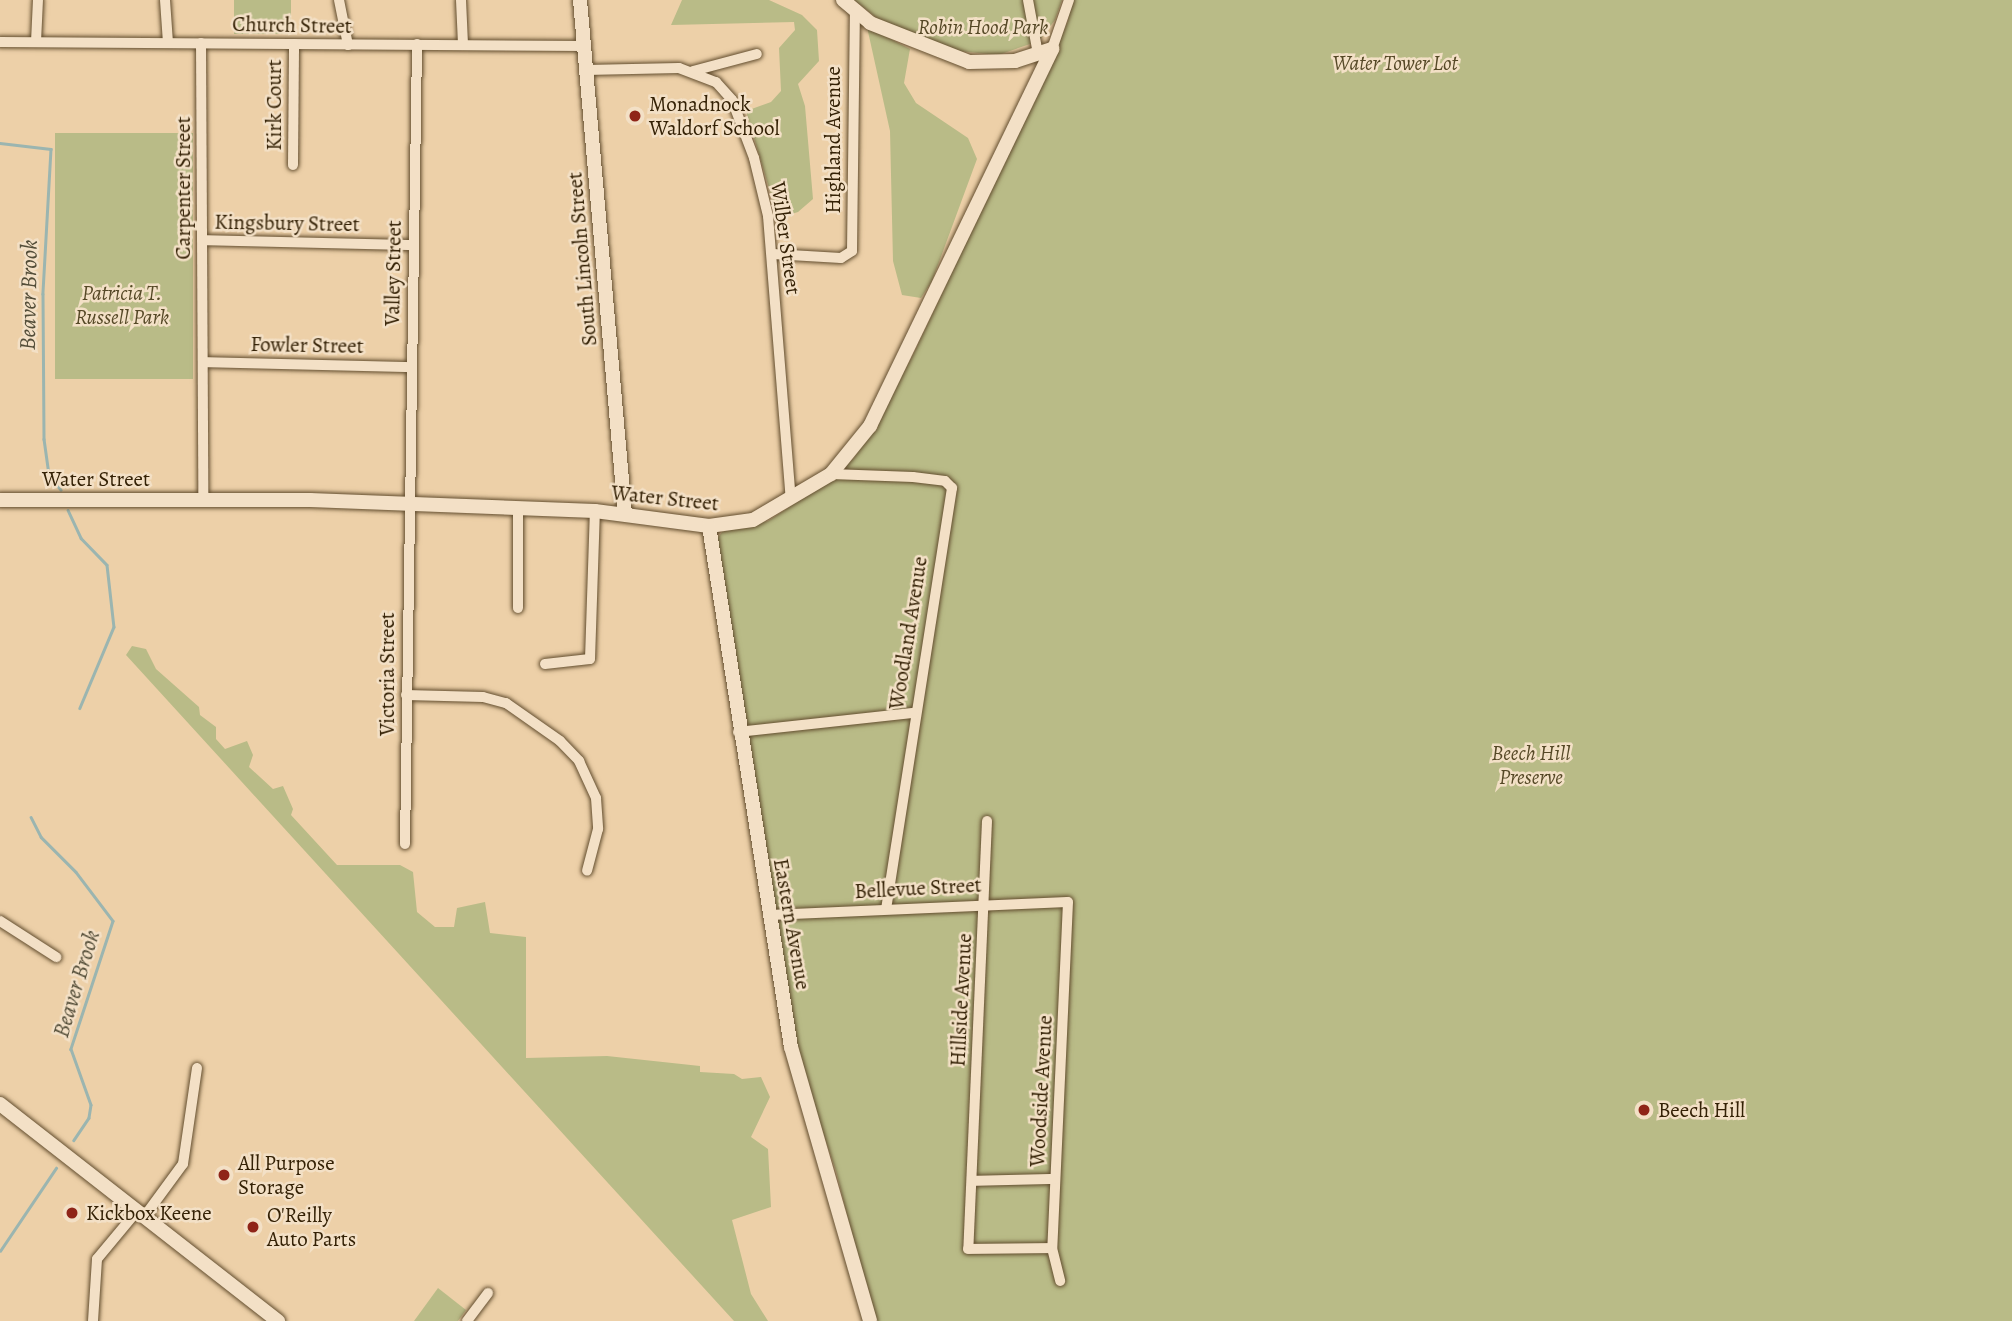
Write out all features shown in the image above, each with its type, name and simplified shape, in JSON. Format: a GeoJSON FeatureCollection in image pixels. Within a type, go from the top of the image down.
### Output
{"type":"FeatureCollection","features":[{"type":"Feature","properties":{"kind":"street"},"geometry":{"type":"LineString","coordinates":[[36,42],[38,0]]}},
{"type":"Feature","properties":{"kind":"street"},"geometry":{"type":"LineString","coordinates":[[165,0],[168,43]]}},
{"type":"Feature","properties":{"kind":"street"},"geometry":{"type":"LineString","coordinates":[[338,0],[348,45]]}},
{"type":"Feature","properties":{"kind":"street"},"geometry":{"type":"LineString","coordinates":[[461,0],[463,44]]}},
{"type":"Feature","properties":{"kind":"street","name":"South Lincoln Street"},"geometry":{"type":"LineString","coordinates":[[580,0],[625,514]]}},
{"type":"Feature","properties":{"kind":"street"},"geometry":{"type":"LineString","coordinates":[[843,0],[855,12],[899,37],[969,62],[1000,63],[1045,51],[1069,0]]}},
{"type":"Feature","properties":{"kind":"street"},"geometry":{"type":"LineString","coordinates":[[1028,0],[1045,51]]}},
{"type":"Feature","properties":{"kind":"street","name":"Highland Avenue"},"geometry":{"type":"LineString","coordinates":[[774,254],[839,258],[849,257],[852,251],[855,12]]}},
{"type":"Feature","properties":{"kind":"street","name":"Church Street"},"geometry":{"type":"LineString","coordinates":[[0,42],[584,46]]}},
{"type":"Feature","properties":{"kind":"street","name":"Carpenter Street"},"geometry":{"type":"LineString","coordinates":[[201,43],[203,500]]}},
{"type":"Feature","properties":{"kind":"street","name":"Kirk Court"},"geometry":{"type":"LineString","coordinates":[[293,165],[294,44]]}},
{"type":"Feature","properties":{"kind":"street","name":"Valley Street"},"geometry":{"type":"LineString","coordinates":[[407,503],[417,44]]}},
{"type":"Feature","properties":{"kind":"street","name":"Water Street"},"geometry":{"type":"LineString","coordinates":[[0,500],[407,503],[595,511],[709,526],[753,520],[831,474],[856,447],[887,396],[1045,51]]}},
{"type":"Feature","properties":{"kind":"street"},"geometry":{"type":"LineString","coordinates":[[586,71],[693,71],[757,54]]}},
{"type":"Feature","properties":{"kind":"street","name":"Wilber Street"},"geometry":{"type":"LineString","coordinates":[[693,71],[726,91],[741,119],[761,184],[774,254],[791,499]]}},
{"type":"Feature","properties":{"kind":"street","name":"Kingsbury Street"},"geometry":{"type":"LineString","coordinates":[[202,240],[413,245]]}},
{"type":"Feature","properties":{"kind":"street","name":"Fowler Street"},"geometry":{"type":"LineString","coordinates":[[204,362],[410,367]]}},
{"type":"Feature","properties":{"kind":"street","name":"Woodland Avenue"},"geometry":{"type":"LineString","coordinates":[[831,474],[951,484],[886,909]]}},
{"type":"Feature","properties":{"kind":"street","name":"Victoria Street"},"geometry":{"type":"LineString","coordinates":[[405,844],[407,503]]}},
{"type":"Feature","properties":{"kind":"street"},"geometry":{"type":"LineString","coordinates":[[518,507],[518,608]]}},
{"type":"Feature","properties":{"kind":"street"},"geometry":{"type":"LineString","coordinates":[[545,664],[590,659],[595,511]]}},
{"type":"Feature","properties":{"kind":"street","name":"Eastern Avenue"},"geometry":{"type":"LineString","coordinates":[[709,526],[738,732],[797,1072],[829,1166],[870,1321]]}},
{"type":"Feature","properties":{"kind":"street"},"geometry":{"type":"LineString","coordinates":[[406,695],[483,697],[506,703],[560,741],[579,761],[596,798],[598,829],[587,871]]}},
{"type":"Feature","properties":{"kind":"street"},"geometry":{"type":"LineString","coordinates":[[738,732],[914,713]]}},
{"type":"Feature","properties":{"kind":"street","name":"Hillside Avenue"},"geometry":{"type":"LineString","coordinates":[[987,821],[968,1250],[1052,1248]]}},
{"type":"Feature","properties":{"kind":"street","name":"Bellevue Street"},"geometry":{"type":"LineString","coordinates":[[769,915],[1068,902]]}},
{"type":"Feature","properties":{"kind":"street","name":"Woodside Avenue"},"geometry":{"type":"LineString","coordinates":[[1060,1281],[1052,1248],[1068,902]]}},
{"type":"Feature","properties":{"kind":"street"},"geometry":{"type":"LineString","coordinates":[[0,921],[56,957]]}},
{"type":"Feature","properties":{"kind":"street"},"geometry":{"type":"LineString","coordinates":[[93,1321],[97,1259],[141,1214],[183,1164],[197,1068]]}},
{"type":"Feature","properties":{"kind":"street"},"geometry":{"type":"LineString","coordinates":[[0,1104],[278,1321]]}},
{"type":"Feature","properties":{"kind":"street"},"geometry":{"type":"LineString","coordinates":[[972,1181],[1055,1180]]}},
{"type":"Feature","properties":{"kind":"street"},"geometry":{"type":"LineString","coordinates":[[467,1321],[488,1293]]}},
{"type":"Feature","properties":{"kind":"green space"},"geometry":{"type":"Polygon","coordinates":[[[234,0],[291,0],[291,34],[234,34],[234,0]]]}},
{"type":"Feature","properties":{"kind":"green space"},"geometry":{"type":"Polygon","coordinates":[[[682,0],[769,0],[802,15],[817,30],[819,61],[798,84],[805,106],[813,199],[798,212],[778,218],[746,111],[771,102],[781,91],[779,48],[795,30],[794,22],[671,25],[682,0]]]}},
{"type":"Feature","properties":{"kind":"green space","name":"Robin Hood Park"},"geometry":{"type":"Polygon","coordinates":[[[854,0],[1062,0],[1055,20],[1039,41],[998,55],[958,51],[882,22],[854,0]]]}},
{"type":"Feature","properties":{"kind":"green space","name":"Beech Hill Preserve"},"geometry":{"type":"Polygon","coordinates":[[[1071,0],[2012,0],[2012,1321],[874,1321],[836,1171],[799,1062],[717,539],[722,532],[768,521],[828,482],[854,458],[872,431],[913,355],[1046,73],[1068,21],[1071,0]]]}},
{"type":"Feature","properties":{"kind":"green space"},"geometry":{"type":"Polygon","coordinates":[[[867,27],[910,49],[904,83],[916,103],[968,138],[977,159],[932,281],[921,298],[902,295],[893,261],[890,131],[867,27]]]}},
{"type":"Feature","properties":{"kind":"green space","name":"Patricia T. Russell Park"},"geometry":{"type":"Polygon","coordinates":[[[55,133],[193,133],[193,379],[55,379],[55,133]]]}},
{"type":"Feature","properties":{"kind":"green space"},"geometry":{"type":"Polygon","coordinates":[[[132,646],[146,649],[156,669],[199,707],[200,715],[216,727],[216,739],[225,749],[247,741],[253,755],[249,767],[273,789],[283,786],[293,809],[291,815],[337,865],[400,865],[413,872],[417,912],[435,927],[454,927],[457,908],[485,902],[490,933],[526,937],[526,1058],[607,1056],[700,1066],[700,1072],[734,1074],[742,1079],[761,1077],[770,1097],[751,1137],[768,1149],[771,1207],[732,1220],[751,1294],[768,1321],[734,1321],[126,655],[132,646]]]}},
{"type":"Feature","properties":{"kind":"green space"},"geometry":{"type":"Polygon","coordinates":[[[438,1288],[466,1310],[458,1321],[414,1321],[438,1288]]]}},
{"type":"Feature","properties":{"kind":"waterway","name":"Beaver Brook"},"geometry":{"type":"LineString","coordinates":[[0,143],[51,149],[43,294],[44,439],[49,476],[61,490]]}},
{"type":"Feature","properties":{"kind":"waterway","name":"Beaver Brook"},"geometry":{"type":"LineString","coordinates":[[68,510],[81,538],[107,565],[114,627],[80,708]]}},
{"type":"Feature","properties":{"kind":"waterway","name":"Beaver Brook"},"geometry":{"type":"LineString","coordinates":[[31,817],[41,837],[76,872],[113,921],[71,1049],[91,1105],[89,1118],[74,1140]]}},
{"type":"Feature","properties":{"kind":"waterway","name":"Beaver Brook"},"geometry":{"type":"LineString","coordinates":[[0,1251],[56,1168]]}},
{"type":"Feature","properties":{"kind":"place","name":"Monadnock Waldorf School"},"geometry":{"type":"Point","coordinates":[635,116]}},
{"type":"Feature","properties":{"kind":"place","name":"Beech Hill"},"geometry":{"type":"Point","coordinates":[1644,1110]}},
{"type":"Feature","properties":{"kind":"place","name":"All Purpose Storage"},"geometry":{"type":"Point","coordinates":[224,1175]}},
{"type":"Feature","properties":{"kind":"place","name":"Kickbox Keene"},"geometry":{"type":"Point","coordinates":[72,1213]}},
{"type":"Feature","properties":{"kind":"place","name":"O'Reilly Auto Parts"},"geometry":{"type":"Point","coordinates":[253,1227]}},
{"type":"Feature","properties":{"kind":"park label","name":"Water Tower Lot"},"geometry":{"type":"Point","coordinates":[1395,63]}}]}
